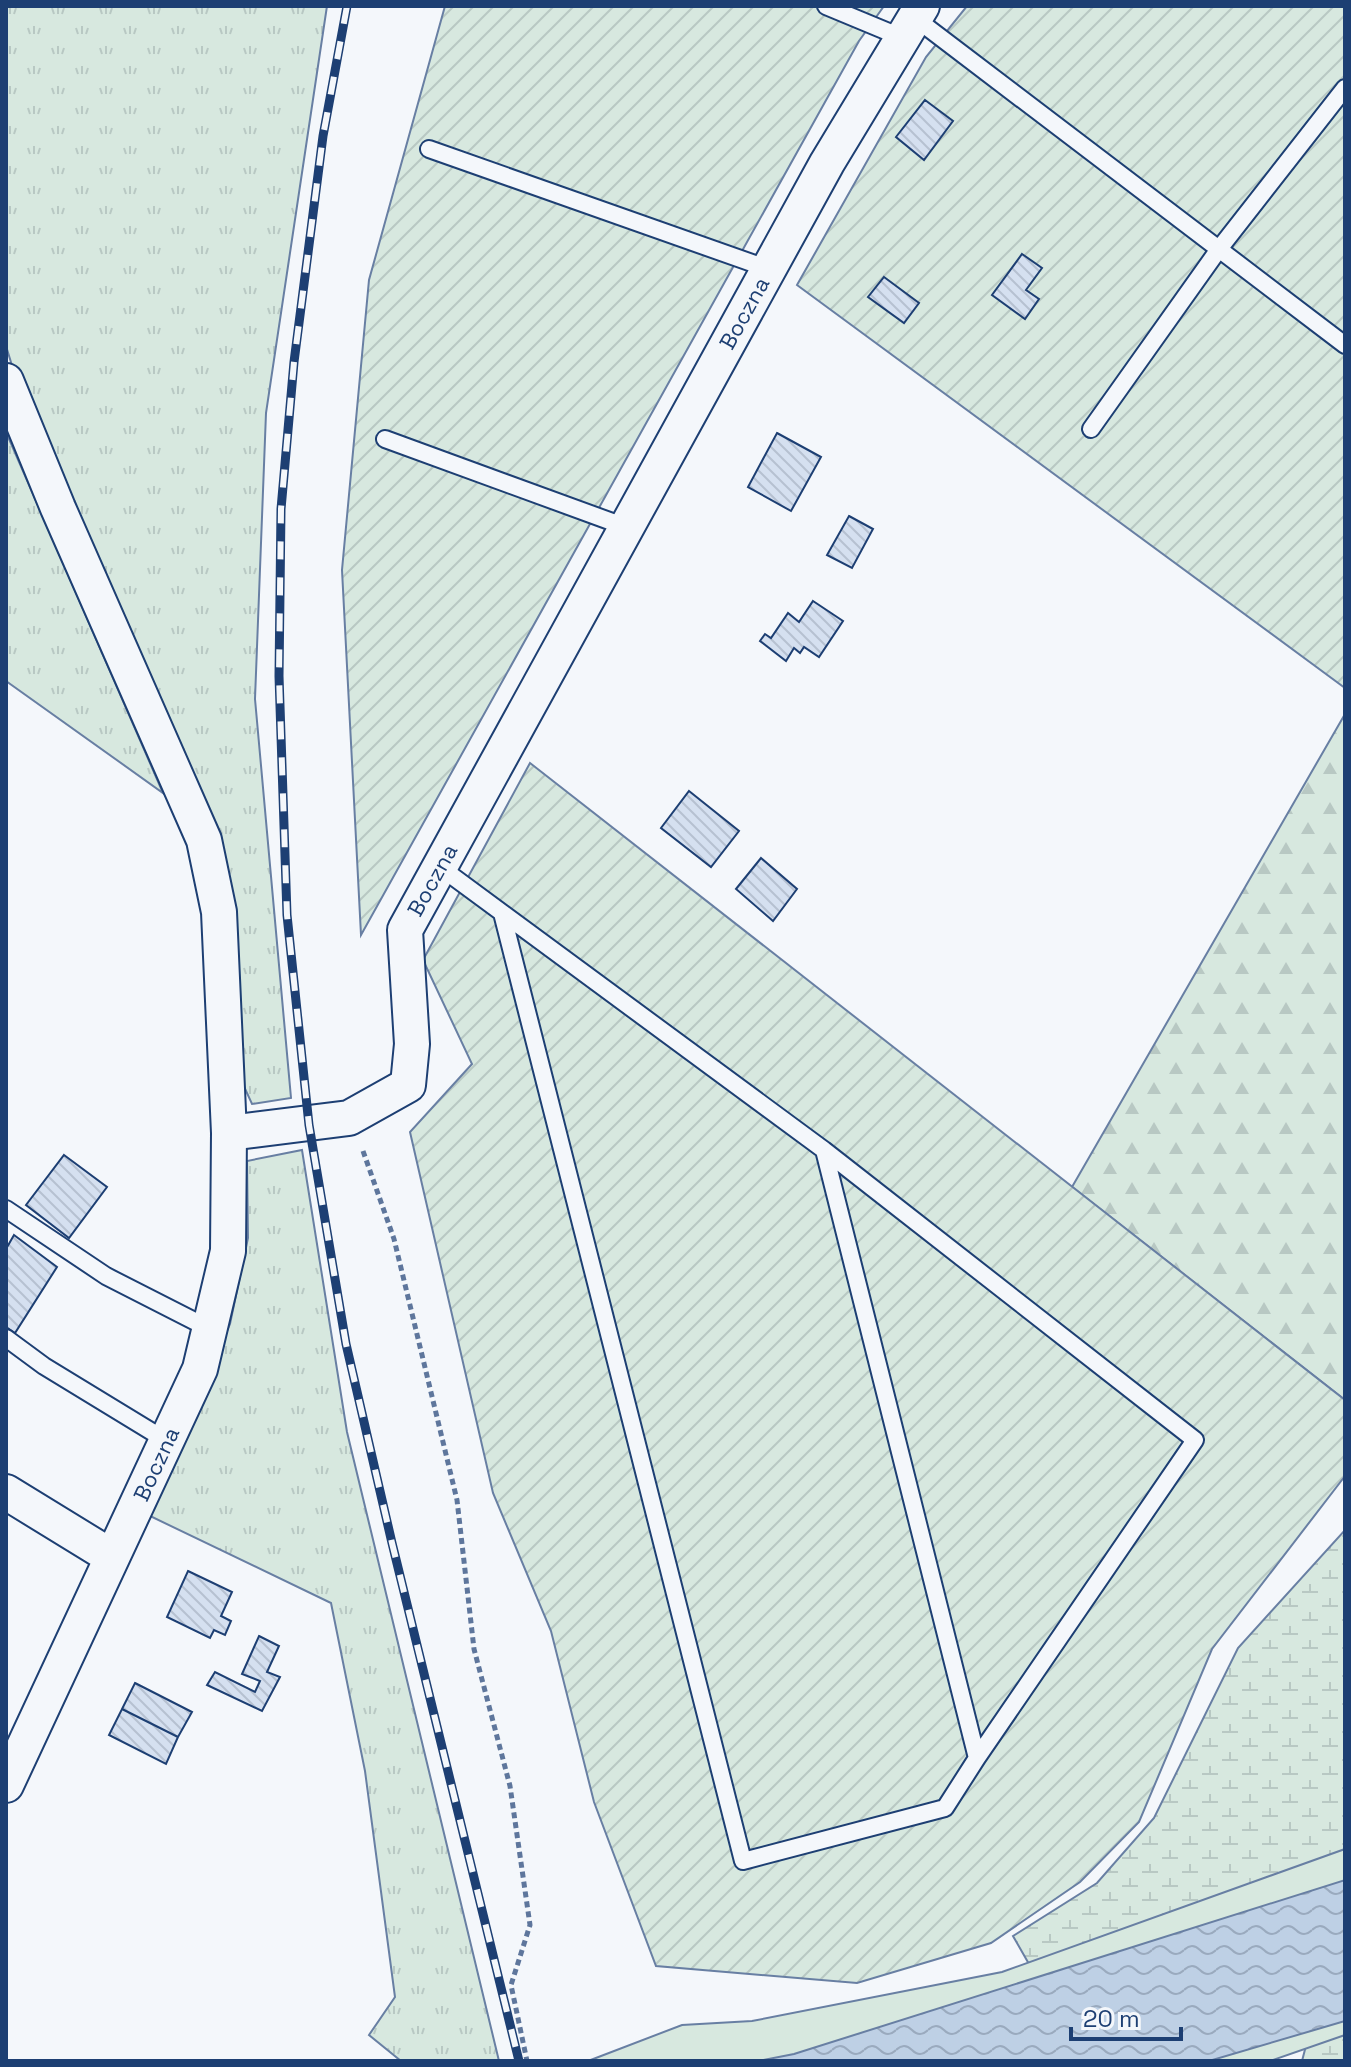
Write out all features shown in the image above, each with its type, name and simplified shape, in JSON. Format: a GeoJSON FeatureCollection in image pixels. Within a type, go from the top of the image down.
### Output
{"type":"FeatureCollection","features":[{"type":"Feature","properties":{"kind":"street","name":"Boczna"},"geometry":{"type":"LineString","coordinates":[[6,1785],[200,1369],[228,1251],[229,1133],[349,1118],[408,1085],[412,1044],[405,930],[827,163],[913,21]]}},
{"type":"Feature","properties":{"kind":"street"},"geometry":{"type":"LineString","coordinates":[[6,381],[58,508],[204,840],[219,912],[229,1133]]}},
{"type":"Feature","properties":{"kind":"street"},"geometry":{"type":"LineString","coordinates":[[6,1492],[112,1557]]}},
{"type":"Feature","properties":{"kind":"lane"},"geometry":{"type":"LineString","coordinates":[[826,6],[913,21],[1345,345]]}},
{"type":"Feature","properties":{"kind":"lane"},"geometry":{"type":"LineString","coordinates":[[1091,429],[1219,249],[1345,88]]}},
{"type":"Feature","properties":{"kind":"lane"},"geometry":{"type":"LineString","coordinates":[[429,149],[769,269]]}},
{"type":"Feature","properties":{"kind":"lane"},"geometry":{"type":"LineString","coordinates":[[385,439],[626,527]]}},
{"type":"Feature","properties":{"kind":"lane"},"geometry":{"type":"LineString","coordinates":[[440,867],[824,1150],[1195,1440],[945,1808],[743,1861],[502,913]]}},
{"type":"Feature","properties":{"kind":"lane"},"geometry":{"type":"LineString","coordinates":[[824,1150],[977,1758]]}},
{"type":"Feature","properties":{"kind":"lane"},"geometry":{"type":"LineString","coordinates":[[6,1209],[106,1276],[210,1329]]}},
{"type":"Feature","properties":{"kind":"lane"},"geometry":{"type":"LineString","coordinates":[[6,1338],[44,1366],[167,1441]]}},
{"type":"Feature","properties":{"kind":"path"},"geometry":{"type":"LineString","coordinates":[[349,1118],[374,1178],[394,1239],[457,1500],[474,1649],[510,1786],[530,1925],[511,1985],[527,2061]]}},
{"type":"Feature","properties":{"kind":"green space"},"geometry":{"type":"Polygon","coordinates":[[[6,6],[327,6],[266,413],[255,699],[291,1098],[252,1104],[236,1069],[228,891],[22,398],[6,346],[6,6]]]}},
{"type":"Feature","properties":{"kind":"green space"},"geometry":{"type":"Polygon","coordinates":[[[445,6],[884,6],[859,41],[361,935],[342,570],[369,280],[445,6]]]}},
{"type":"Feature","properties":{"kind":"green space"},"geometry":{"type":"Polygon","coordinates":[[[967,6],[1345,6],[1345,688],[797,285],[926,57],[967,6]]]}},
{"type":"Feature","properties":{"kind":"green space"},"geometry":{"type":"Polygon","coordinates":[[[6,432],[163,793],[6,681],[6,432]]]}},
{"type":"Feature","properties":{"kind":"green space"},"geometry":{"type":"Polygon","coordinates":[[[1345,714],[1345,1400],[1072,1187],[1345,714]]]}},
{"type":"Feature","properties":{"kind":"green space"},"geometry":{"type":"Polygon","coordinates":[[[530,763],[1345,1400],[1345,1476],[1212,1649],[1139,1822],[1080,1882],[991,1943],[857,1983],[656,1966],[594,1802],[551,1631],[493,1493],[410,1132],[472,1064],[423,960],[530,763]]]}},
{"type":"Feature","properties":{"kind":"green space"},"geometry":{"type":"Polygon","coordinates":[[[302,1150],[347,1432],[499,2061],[401,2061],[369,2035],[395,1997],[365,1771],[331,1603],[148,1515],[230,1324],[248,1238],[247,1161],[302,1150]]]}},
{"type":"Feature","properties":{"kind":"green space"},"geometry":{"type":"Polygon","coordinates":[[[1345,1530],[1345,1880],[1037,1978],[1013,1936],[1097,1883],[1154,1818],[1238,1648],[1345,1530]]]}},
{"type":"Feature","properties":{"kind":"green space"},"geometry":{"type":"Polygon","coordinates":[[[1345,1849],[1345,2035],[1270,2061],[588,2061],[682,2025],[752,2021],[1002,1972],[1345,1849]]]}},
{"type":"Feature","properties":{"kind":"green space"},"geometry":{"type":"Polygon","coordinates":[[[1345,2026],[1345,2061],[1302,2061],[1308,2038],[1345,2026]]]}},
{"type":"Feature","properties":{"kind":"water"},"geometry":{"type":"Polygon","coordinates":[[[1345,1880],[1345,2021],[1209,2061],[758,2061],[794,2054],[1345,1880]]]}},
{"type":"Feature","properties":{"kind":"building"},"geometry":{"type":"Polygon","coordinates":[[[925,100],[953,121],[924,160],[896,137],[925,100]]]}},
{"type":"Feature","properties":{"kind":"building"},"geometry":{"type":"Polygon","coordinates":[[[1022,254],[1042,268],[1026,290],[1039,299],[1025,319],[992,295],[1022,254]]]}},
{"type":"Feature","properties":{"kind":"building"},"geometry":{"type":"Polygon","coordinates":[[[884,277],[919,303],[904,323],[868,297],[884,277]]]}},
{"type":"Feature","properties":{"kind":"building"},"geometry":{"type":"Polygon","coordinates":[[[777,433],[821,457],[791,511],[748,487],[777,433]]]}},
{"type":"Feature","properties":{"kind":"building"},"geometry":{"type":"Polygon","coordinates":[[[849,516],[873,529],[852,568],[827,555],[849,516]]]}},
{"type":"Feature","properties":{"kind":"building"},"geometry":{"type":"Polygon","coordinates":[[[813,601],[843,621],[819,657],[804,647],[800,653],[794,648],[786,661],[760,641],[765,634],[771,638],[788,613],[799,622],[813,601]]]}},
{"type":"Feature","properties":{"kind":"building"},"geometry":{"type":"Polygon","coordinates":[[[689,791],[739,831],[711,867],[661,828],[689,791]]]}},
{"type":"Feature","properties":{"kind":"building"},"geometry":{"type":"Polygon","coordinates":[[[761,858],[797,889],[773,921],[736,889],[761,858]]]}},
{"type":"Feature","properties":{"kind":"building"},"geometry":{"type":"Polygon","coordinates":[[[64,1155],[107,1187],[69,1238],[26,1205],[64,1155]]]}},
{"type":"Feature","properties":{"kind":"building"},"geometry":{"type":"Polygon","coordinates":[[[14,1235],[57,1267],[15,1333],[6,1327],[6,1249],[14,1235]]]}},
{"type":"Feature","properties":{"kind":"building"},"geometry":{"type":"Polygon","coordinates":[[[188,1571],[232,1592],[221,1616],[231,1621],[225,1635],[214,1630],[210,1638],[167,1617],[188,1571]]]}},
{"type":"Feature","properties":{"kind":"building"},"geometry":{"type":"Polygon","coordinates":[[[259,1636],[279,1646],[267,1672],[280,1677],[262,1711],[207,1685],[215,1672],[255,1692],[260,1681],[242,1674],[259,1636]]]}},
{"type":"Feature","properties":{"kind":"building"},"geometry":{"type":"Polygon","coordinates":[[[135,1683],[192,1712],[178,1737],[122,1709],[135,1683]]]}},
{"type":"Feature","properties":{"kind":"building"},"geometry":{"type":"Polygon","coordinates":[[[122,1709],[178,1737],[166,1764],[109,1735],[122,1709]]]}},
{"type":"Feature","properties":{"kind":"railway"},"geometry":{"type":"LineString","coordinates":[[347,6],[323,136],[294,362],[281,509],[279,676],[287,915],[309,1125],[346,1344],[519,2061]]}}]}
